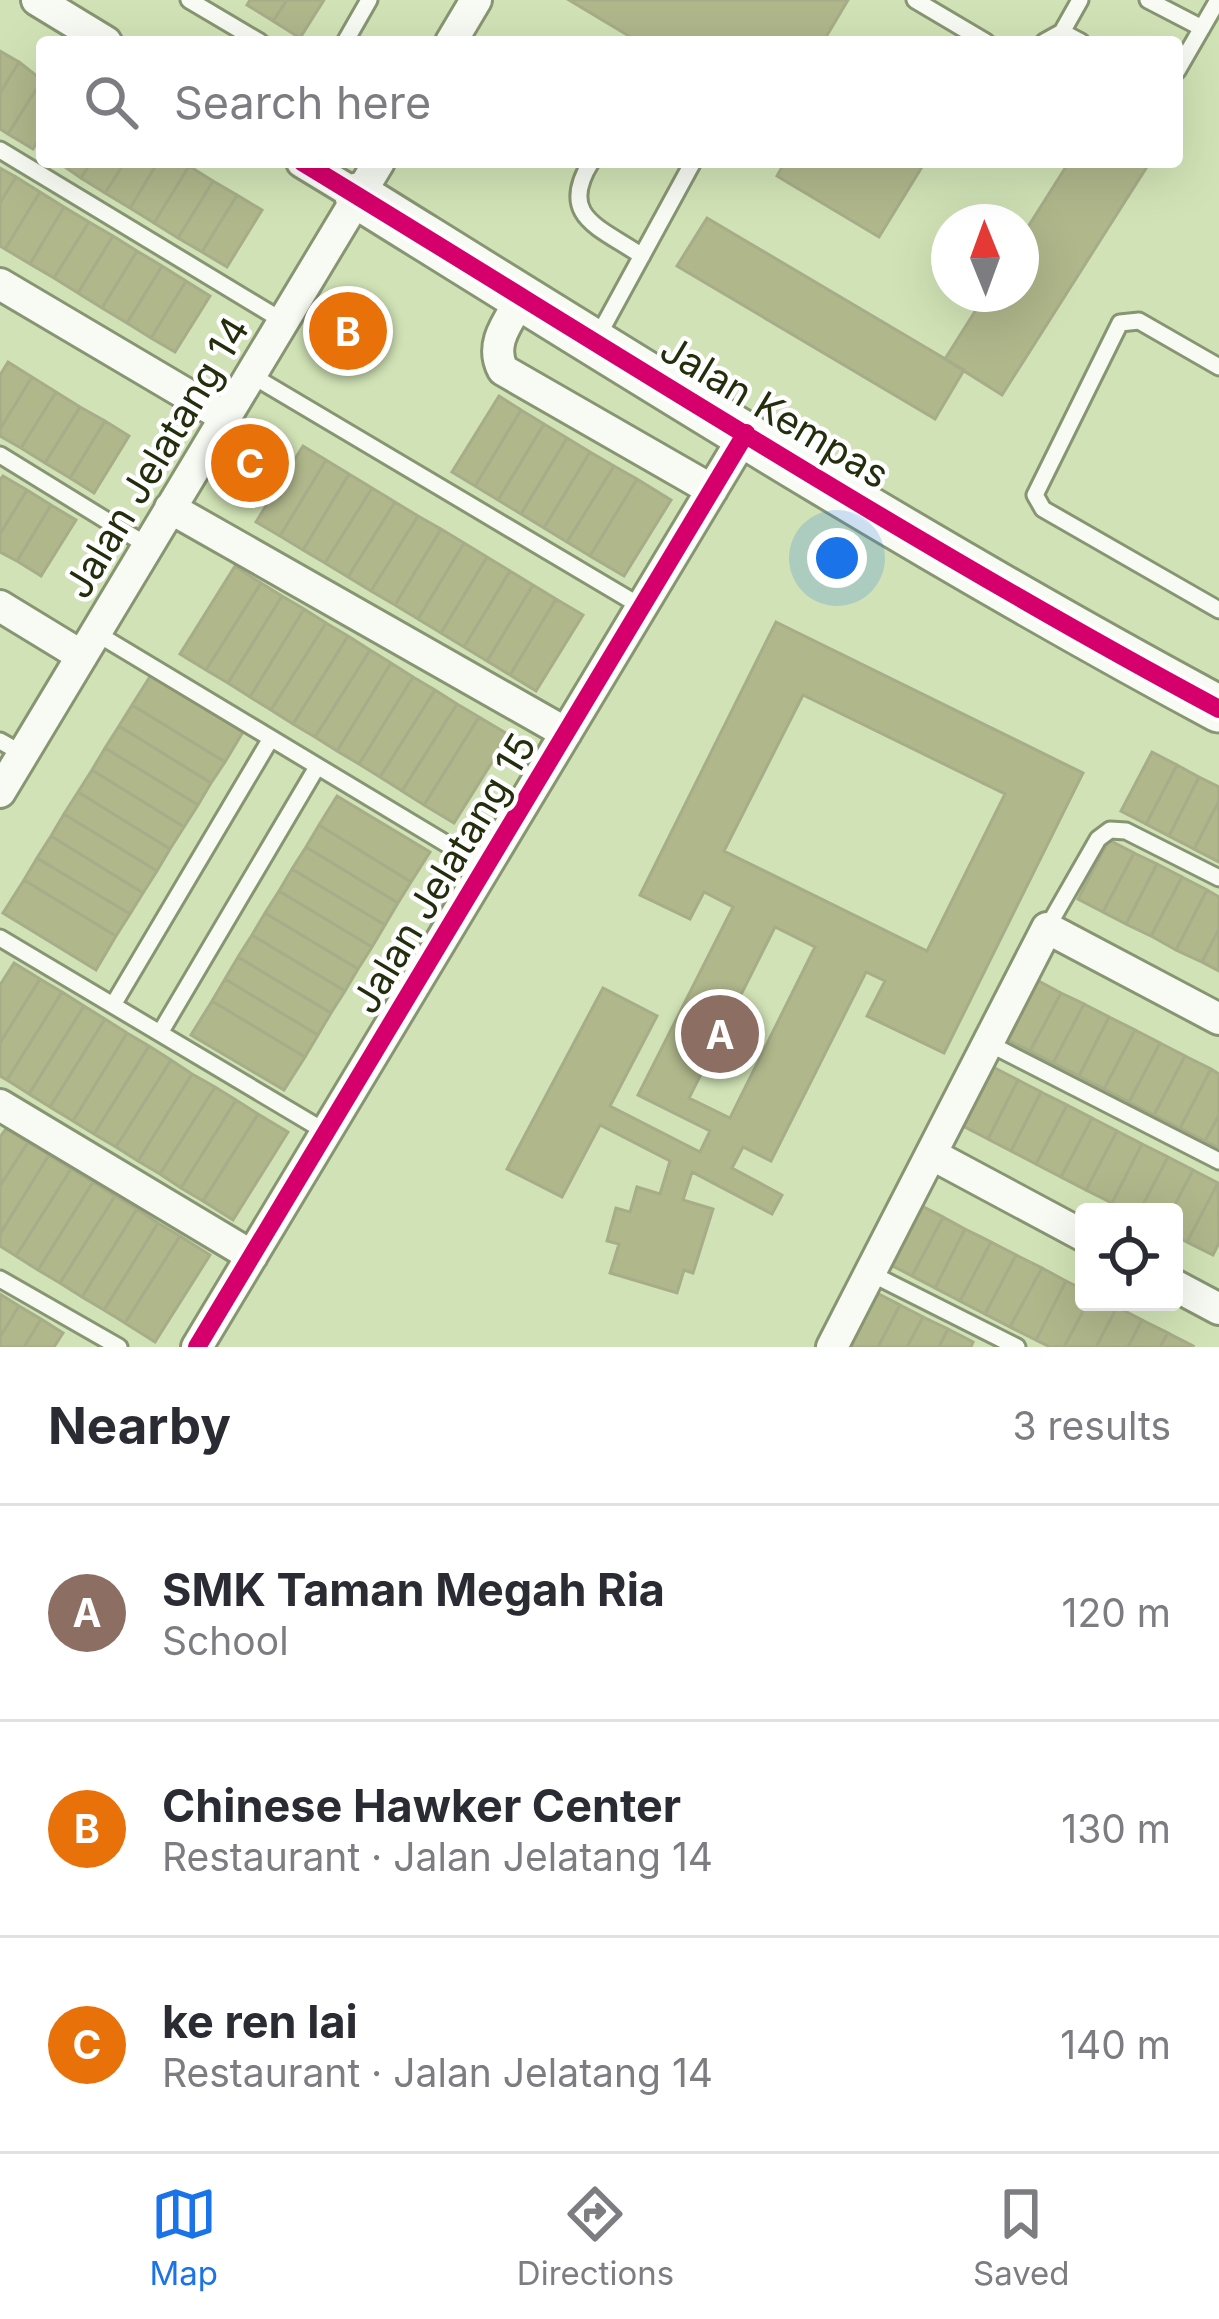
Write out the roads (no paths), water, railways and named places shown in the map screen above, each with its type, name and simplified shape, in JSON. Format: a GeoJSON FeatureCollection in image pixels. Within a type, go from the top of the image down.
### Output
{"type":"FeatureCollection","features":[{"type":"Feature","properties":{"kind":"street"},"geometry":{"type":"LineString","coordinates":[[37,0],[96,36]]}},
{"type":"Feature","properties":{"kind":"street"},"geometry":{"type":"LineString","coordinates":[[455,36],[476,0]]}},
{"type":"Feature","properties":{"kind":"street","name":"Jalan Kempas"},"geometry":{"type":"LineString","coordinates":[[325,168],[368,179],[522,298],[1110,650],[1218,706]]}},
{"type":"Feature","properties":{"kind":"street","name":"Jalan Jelatang 14"},"geometry":{"type":"LineString","coordinates":[[0,792],[11,747],[89,644],[368,179]]}},
{"type":"Feature","properties":{"kind":"street"},"geometry":{"type":"LineString","coordinates":[[0,284],[225,417]]}},
{"type":"Feature","properties":{"kind":"street"},"geometry":{"type":"LineString","coordinates":[[522,298],[499,340],[496,358],[503,370],[712,490]]}},
{"type":"Feature","properties":{"kind":"street","name":"Jalan Jelatang 15"},"geometry":{"type":"LineString","coordinates":[[197,1347],[746,434]]}},
{"type":"Feature","properties":{"kind":"street"},"geometry":{"type":"LineString","coordinates":[[170,508],[566,734]]}},
{"type":"Feature","properties":{"kind":"street"},"geometry":{"type":"LineString","coordinates":[[0,606],[89,644]]}},
{"type":"Feature","properties":{"kind":"street"},"geometry":{"type":"LineString","coordinates":[[832,1347],[1047,928],[1219,1019]]}},
{"type":"Feature","properties":{"kind":"street"},"geometry":{"type":"LineString","coordinates":[[0,1105],[252,1256]]}},
{"type":"Feature","properties":{"kind":"street"},"geometry":{"type":"LineString","coordinates":[[932,1154],[1075,1231]]}},
{"type":"Feature","properties":{"kind":"street"},"geometry":{"type":"LineString","coordinates":[[1183,1290],[1219,1309]]}},
{"type":"Feature","properties":{"kind":"lane"},"geometry":{"type":"LineString","coordinates":[[189,0],[250,36]]}},
{"type":"Feature","properties":{"kind":"lane"},"geometry":{"type":"LineString","coordinates":[[348,36],[369,0]]}},
{"type":"Feature","properties":{"kind":"lane"},"geometry":{"type":"LineString","coordinates":[[915,0],[976,36]]}},
{"type":"Feature","properties":{"kind":"lane"},"geometry":{"type":"LineString","coordinates":[[1055,36],[1062,32],[1080,0]]}},
{"type":"Feature","properties":{"kind":"lane"},"geometry":{"type":"LineString","coordinates":[[1148,0],[1202,28]]}},
{"type":"Feature","properties":{"kind":"lane"},"geometry":{"type":"LineString","coordinates":[[1183,61],[1218,0]]}},
{"type":"Feature","properties":{"kind":"lane"},"geometry":{"type":"LineString","coordinates":[[1062,32],[1070,36]]}},
{"type":"Feature","properties":{"kind":"lane"},"geometry":{"type":"LineString","coordinates":[[0,150],[283,322]]}},
{"type":"Feature","properties":{"kind":"lane"},"geometry":{"type":"LineString","coordinates":[[588,168],[577,185],[577,205],[589,219],[642,256]]}},
{"type":"Feature","properties":{"kind":"lane"},"geometry":{"type":"LineString","coordinates":[[596,341],[690,168]]}},
{"type":"Feature","properties":{"kind":"lane"},"geometry":{"type":"LineString","coordinates":[[1219,367],[1139,321],[1120,323],[1035,495],[1043,509],[1219,610]]}},
{"type":"Feature","properties":{"kind":"lane"},"geometry":{"type":"LineString","coordinates":[[250,375],[642,607]]}},
{"type":"Feature","properties":{"kind":"lane"},"geometry":{"type":"LineString","coordinates":[[0,455],[148,546]]}},
{"type":"Feature","properties":{"kind":"lane"},"geometry":{"type":"LineString","coordinates":[[89,644],[270,740],[485,867]]}},
{"type":"Feature","properties":{"kind":"lane"},"geometry":{"type":"LineString","coordinates":[[113,1005],[270,740]]}},
{"type":"Feature","properties":{"kind":"lane"},"geometry":{"type":"LineString","coordinates":[[160,1033],[317,767]]}},
{"type":"Feature","properties":{"kind":"lane"},"geometry":{"type":"LineString","coordinates":[[1047,928],[1098,839],[1110,830],[1126,831],[1219,878]]}},
{"type":"Feature","properties":{"kind":"lane"},"geometry":{"type":"LineString","coordinates":[[0,938],[326,1132]]}},
{"type":"Feature","properties":{"kind":"lane"},"geometry":{"type":"LineString","coordinates":[[988,1042],[1219,1161]]}},
{"type":"Feature","properties":{"kind":"lane"},"geometry":{"type":"LineString","coordinates":[[870,1274],[1017,1347]]}},
{"type":"Feature","properties":{"kind":"lane"},"geometry":{"type":"LineString","coordinates":[[0,1279],[119,1347]]}},
{"type":"Feature","properties":{"kind":"place","name":"Chinese Hawker Center"},"geometry":{"type":"Point","coordinates":[348,331]}},
{"type":"Feature","properties":{"kind":"place","name":"ke ren lai"},"geometry":{"type":"Point","coordinates":[250,463]}},
{"type":"Feature","properties":{"kind":"place","name":"SMK Taman Megah Ria"},"geometry":{"type":"Point","coordinates":[720,1034]}}]}
